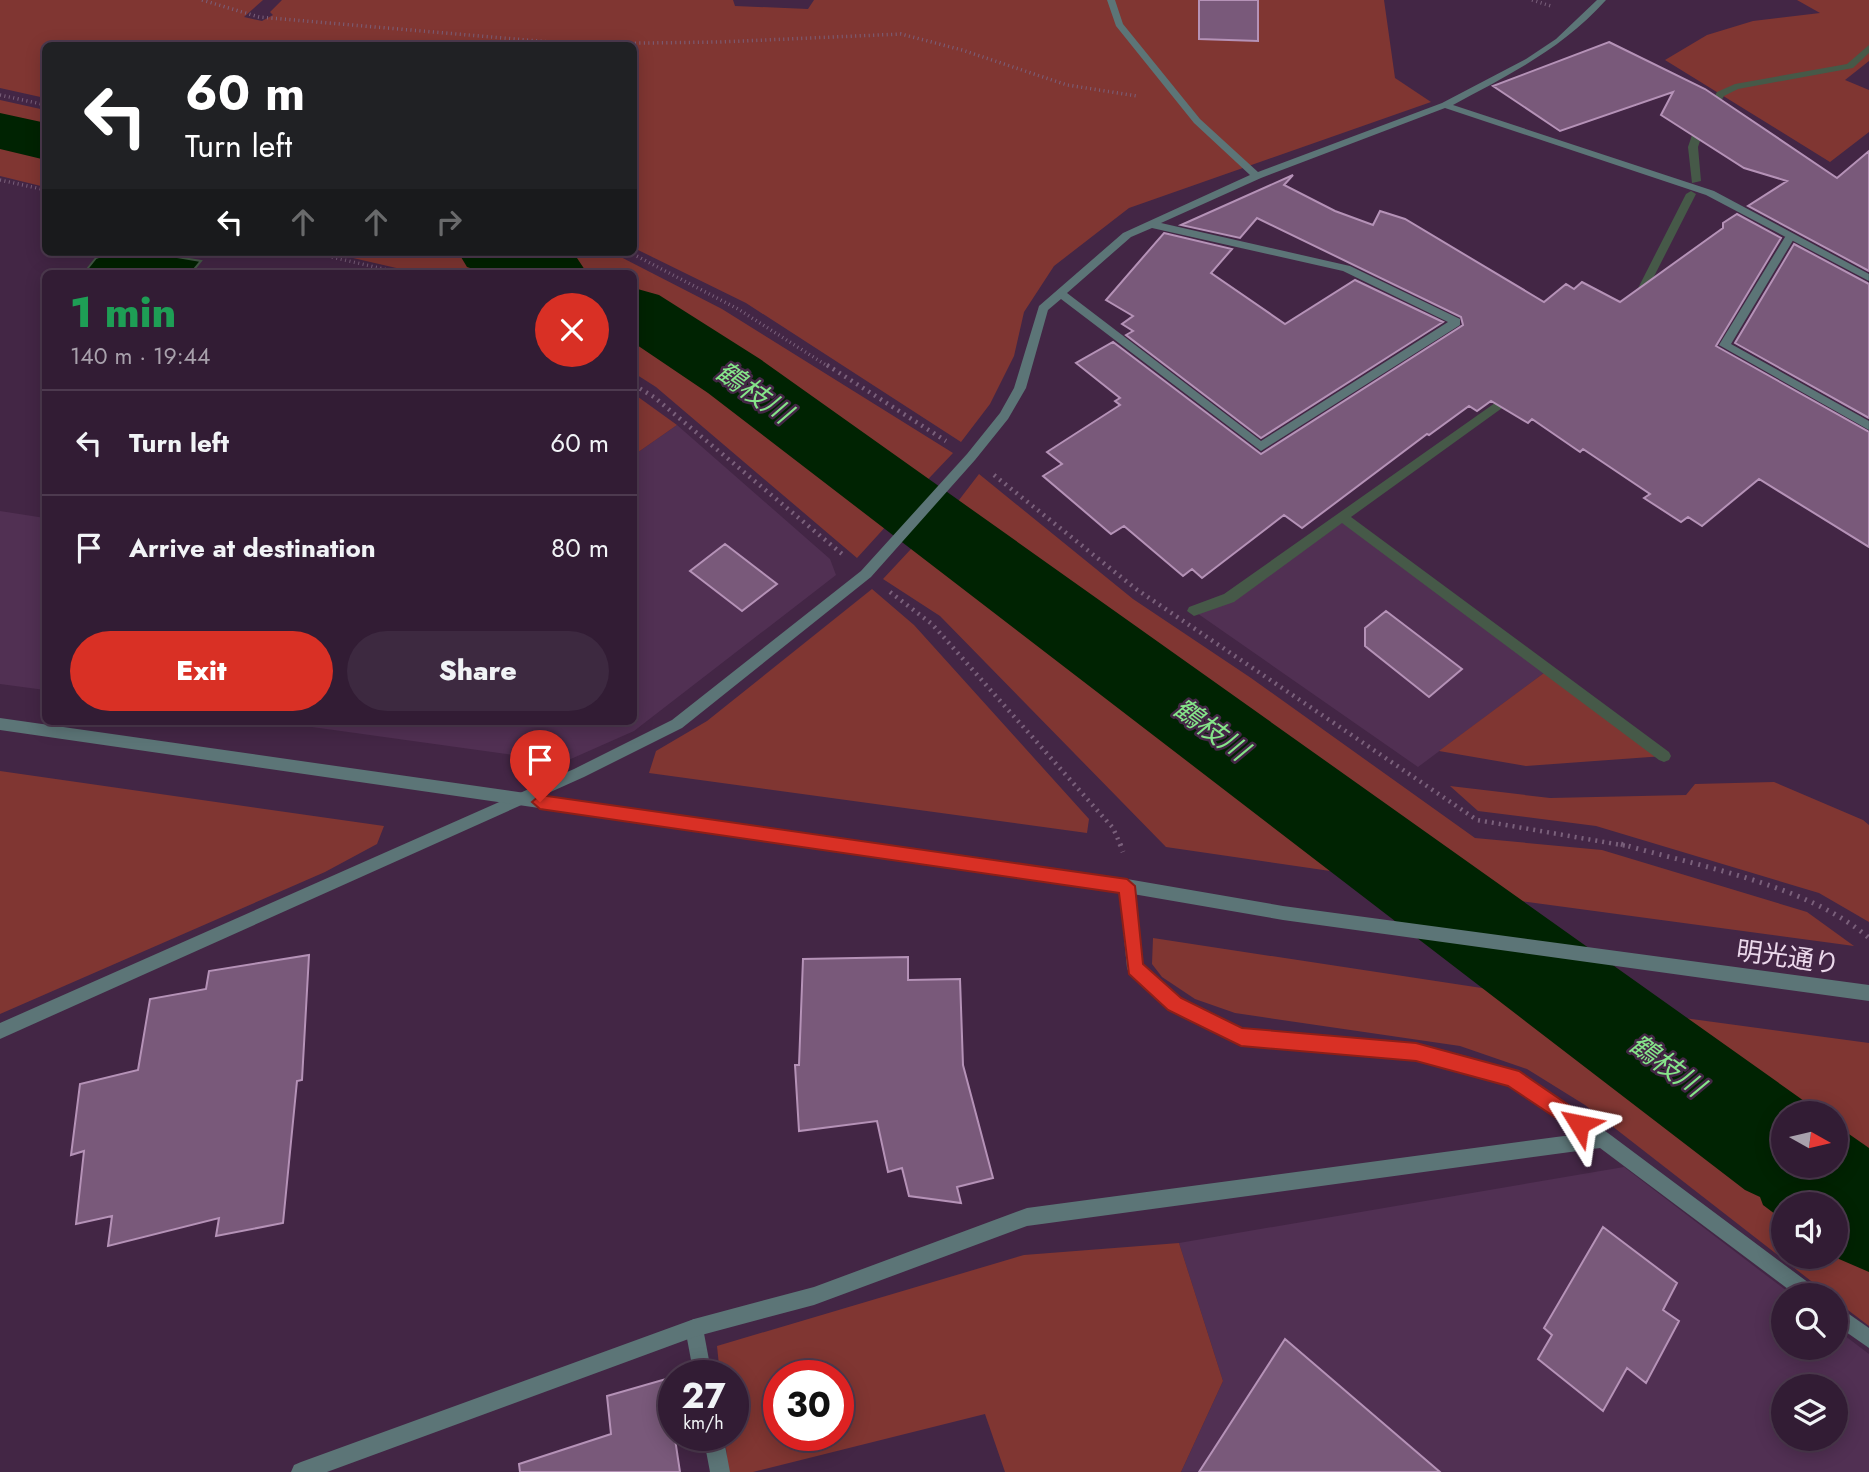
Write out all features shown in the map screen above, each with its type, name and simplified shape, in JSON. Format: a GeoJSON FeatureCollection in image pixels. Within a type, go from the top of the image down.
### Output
{"type":"FeatureCollection","features":[{"type":"Feature","properties":{"kind":"street"},"geometry":{"type":"LineString","coordinates":[[1111,0],[1119,24],[1197,121],[1257,176]]}},
{"type":"Feature","properties":{"kind":"street"},"geometry":{"type":"LineString","coordinates":[[0,1031],[579,773],[677,724],[866,574],[971,457],[1003,416],[1020,388],[1043,309],[1127,235],[1257,176],[1445,105],[1529,61],[1559,41],[1602,0]]}},
{"type":"Feature","properties":{"kind":"street"},"geometry":{"type":"LineString","coordinates":[[1445,105],[1710,193],[1869,278]]}},
{"type":"Feature","properties":{"kind":"street"},"geometry":{"type":"LineString","coordinates":[[1060,293],[1261,447],[1456,322],[1346,268],[1150,224]]}},
{"type":"Feature","properties":{"kind":"street"},"geometry":{"type":"LineString","coordinates":[[1790,237],[1725,345],[1869,426]]}},
{"type":"Feature","properties":{"kind":"street","name":"明光通り"},"geometry":{"type":"LineString","coordinates":[[0,724],[1127,886],[1283,912],[1869,993]]}},
{"type":"Feature","properties":{"kind":"street"},"geometry":{"type":"LineString","coordinates":[[1127,886],[1135,968],[1175,1004],[1241,1037],[1416,1052],[1512,1077],[1602,1139],[1795,1283]]}},
{"type":"Feature","properties":{"kind":"street"},"geometry":{"type":"LineString","coordinates":[[301,1472],[694,1328],[814,1297],[1027,1217],[1602,1139]]}},
{"type":"Feature","properties":{"kind":"street"},"geometry":{"type":"LineString","coordinates":[[1848,1323],[1869,1339]]}},
{"type":"Feature","properties":{"kind":"street"},"geometry":{"type":"LineString","coordinates":[[694,1328],[700,1360]]}},
{"type":"Feature","properties":{"kind":"street"},"geometry":{"type":"LineString","coordinates":[[716,1451],[720,1472]]}},
{"type":"Feature","properties":{"kind":"path"},"geometry":{"type":"LineString","coordinates":[[202,0],[259,17],[550,42]]}},
{"type":"Feature","properties":{"kind":"path"},"geometry":{"type":"LineString","coordinates":[[637,43],[901,34],[962,50],[1068,85],[1128,95],[1179,98]]}},
{"type":"Feature","properties":{"kind":"path"},"geometry":{"type":"LineString","coordinates":[[0,95],[42,104]]}},
{"type":"Feature","properties":{"kind":"path"},"geometry":{"type":"LineString","coordinates":[[0,180],[42,189]]}},
{"type":"Feature","properties":{"kind":"path"},"geometry":{"type":"LineString","coordinates":[[327,256],[388,270]]}},
{"type":"Feature","properties":{"kind":"path"},"geometry":{"type":"LineString","coordinates":[[637,256],[738,309],[954,446]]}},
{"type":"Feature","properties":{"kind":"path"},"geometry":{"type":"LineString","coordinates":[[637,387],[654,397],[866,574],[932,624],[1113,828],[1124,855]]}},
{"type":"Feature","properties":{"kind":"path"},"geometry":{"type":"LineString","coordinates":[[988,471],[1136,589],[1477,820],[1609,841],[1804,897],[1855,926],[1869,938]]}},
{"type":"Feature","properties":{"kind":"shaded area"},"geometry":{"type":"Polygon","coordinates":[[[0,0],[263,0],[244,17],[262,21],[273,15],[270,12],[282,0],[733,0],[735,6],[808,9],[814,0],[1384,0],[1395,78],[1431,102],[1129,208],[1054,266],[1024,312],[1014,356],[990,404],[961,442],[746,303],[637,249],[637,42],[42,42],[42,97],[0,88],[0,0]]]}},
{"type":"Feature","properties":{"kind":"shaded area"},"geometry":{"type":"Polygon","coordinates":[[[1797,0],[1869,0],[1869,61],[1845,80],[1869,90],[1869,132],[1830,162],[1665,60],[1707,35],[1753,21],[1820,13],[1797,0]]]}},
{"type":"Feature","properties":{"kind":"shaded area"},"geometry":{"type":"Polygon","coordinates":[[[0,100],[42,109],[42,136],[0,126],[0,100]]]}},
{"type":"Feature","properties":{"kind":"shaded area"},"geometry":{"type":"Polygon","coordinates":[[[0,143],[42,153],[42,186],[0,176],[0,143]]]}},
{"type":"Feature","properties":{"kind":"shaded area"},"geometry":{"type":"Polygon","coordinates":[[[171,256],[201,261],[194,270],[86,270],[96,258],[171,256]]]}},
{"type":"Feature","properties":{"kind":"shaded area"},"geometry":{"type":"Polygon","coordinates":[[[344,256],[478,256],[515,270],[405,270],[344,256]]]}},
{"type":"Feature","properties":{"kind":"shaded area"},"geometry":{"type":"Polygon","coordinates":[[[532,256],[619,256],[722,309],[953,453],[914,494],[703,345],[637,306],[637,270],[569,270],[532,256]]]}},
{"type":"Feature","properties":{"kind":"shaded area"},"geometry":{"type":"Polygon","coordinates":[[[637,328],[677,352],[898,513],[857,558],[656,387],[637,375],[637,328]]]}},
{"type":"Feature","properties":{"kind":"shaded area"},"geometry":{"type":"Polygon","coordinates":[[[637,396],[677,425],[637,453],[637,396]]]}},
{"type":"Feature","properties":{"kind":"shaded area"},"geometry":{"type":"Polygon","coordinates":[[[677,425],[830,559],[836,575],[634,731],[564,762],[298,725],[637,725],[637,453],[677,425]]]}},
{"type":"Feature","properties":{"kind":"shaded area"},"geometry":{"type":"Polygon","coordinates":[[[979,474],[1133,599],[1251,678],[1475,838],[1602,850],[1807,912],[1854,946],[1461,893],[946,517],[979,474]]]}},
{"type":"Feature","properties":{"kind":"shaded area"},"geometry":{"type":"Polygon","coordinates":[[[0,511],[42,518],[42,690],[0,684],[0,511]]]}},
{"type":"Feature","properties":{"kind":"shaded area"},"geometry":{"type":"Polygon","coordinates":[[[1342,517],[1548,670],[1418,767],[1194,611],[1229,598],[1342,517]]]}},
{"type":"Feature","properties":{"kind":"shaded area"},"geometry":{"type":"Polygon","coordinates":[[[925,534],[1392,880],[1166,847],[940,616],[883,579],[925,534]]]}},
{"type":"Feature","properties":{"kind":"shaded area"},"geometry":{"type":"Polygon","coordinates":[[[872,589],[914,625],[1089,819],[1087,833],[649,773],[656,751],[707,721],[872,589]]]}},
{"type":"Feature","properties":{"kind":"shaded area"},"geometry":{"type":"Polygon","coordinates":[[[1548,670],[1664,756],[1526,766],[1439,751],[1548,670]]]}},
{"type":"Feature","properties":{"kind":"shaded area"},"geometry":{"type":"Polygon","coordinates":[[[0,771],[384,826],[377,844],[325,872],[0,1014],[0,771]]]}},
{"type":"Feature","properties":{"kind":"shaded area"},"geometry":{"type":"Polygon","coordinates":[[[1774,782],[1869,825],[1869,922],[1819,893],[1596,826],[1478,811],[1450,786],[1550,798],[1686,795],[1695,784],[1774,782]]]}},
{"type":"Feature","properties":{"kind":"shaded area"},"geometry":{"type":"Polygon","coordinates":[[[1153,938],[1560,1000],[1771,1159],[1771,1178],[1796,1178],[1815,1192],[1771,1192],[1771,1250],[1585,1105],[1527,1069],[1460,1046],[1235,1013],[1195,999],[1162,977],[1152,964],[1153,938]]]}},
{"type":"Feature","properties":{"kind":"shaded area"},"geometry":{"type":"Polygon","coordinates":[[[1625,1010],[1869,1043],[1869,1193],[1848,1178],[1848,1101],[1771,1101],[1771,1120],[1625,1010]]]}},
{"type":"Feature","properties":{"kind":"shaded area"},"geometry":{"type":"Polygon","coordinates":[[[1624,1167],[1776,1283],[1771,1283],[1771,1360],[1848,1360],[1848,1338],[1869,1354],[1869,1472],[1181,1472],[1223,1381],[1179,1243],[1624,1167]]]}},
{"type":"Feature","properties":{"kind":"shaded area"},"geometry":{"type":"Polygon","coordinates":[[[1848,1216],[1869,1232],[1869,1326],[1848,1310],[1848,1283],[1814,1283],[1796,1269],[1848,1269],[1848,1216]]]}},
{"type":"Feature","properties":{"kind":"shaded area"},"geometry":{"type":"Polygon","coordinates":[[[1179,1243],[1223,1381],[1181,1472],[1005,1472],[985,1414],[854,1447],[854,1360],[763,1360],[763,1451],[837,1451],[753,1472],[728,1472],[726,1451],[749,1451],[749,1360],[718,1360],[717,1346],[1024,1255],[1179,1243]]]}},
{"type":"Feature","properties":{"kind":"building"},"geometry":{"type":"Polygon","coordinates":[[[1199,0],[1258,0],[1258,41],[1199,39],[1199,0]]]}},
{"type":"Feature","properties":{"kind":"building"},"geometry":{"type":"Polygon","coordinates":[[[1609,42],[1705,89],[1837,178],[1869,151],[1869,271],[1748,206],[1787,181],[1744,168],[1661,115],[1673,92],[1560,131],[1493,86],[1609,42]]]}},
{"type":"Feature","properties":{"kind":"building"},"geometry":{"type":"Polygon","coordinates":[[[1293,175],[1284,185],[1335,211],[1373,225],[1380,211],[1405,219],[1544,302],[1566,284],[1574,289],[1582,282],[1620,302],[1723,228],[1723,223],[1737,214],[1781,238],[1716,346],[1869,432],[1869,547],[1759,479],[1702,526],[1688,517],[1681,522],[1644,498],[1650,494],[1583,449],[1580,452],[1532,419],[1528,423],[1491,401],[1477,411],[1469,406],[1427,434],[1302,528],[1284,515],[1202,578],[1192,569],[1183,576],[1124,526],[1111,534],[1043,476],[1062,464],[1047,452],[1120,405],[1115,401],[1120,398],[1076,363],[1113,342],[1261,454],[1463,325],[1461,317],[1257,218],[1240,238],[1181,225],[1293,175]]]}},
{"type":"Feature","properties":{"kind":"building"},"geometry":{"type":"Polygon","coordinates":[[[1164,233],[1232,249],[1211,273],[1285,324],[1355,280],[1443,322],[1261,438],[1126,335],[1133,331],[1122,324],[1133,316],[1106,300],[1164,233]]]}},
{"type":"Feature","properties":{"kind":"building"},"geometry":{"type":"Polygon","coordinates":[[[1794,244],[1869,284],[1869,418],[1735,343],[1794,244]]]}},
{"type":"Feature","properties":{"kind":"building"},"geometry":{"type":"Polygon","coordinates":[[[725,544],[777,584],[742,611],[690,571],[725,544]]]}},
{"type":"Feature","properties":{"kind":"building"},"geometry":{"type":"Polygon","coordinates":[[[1386,611],[1462,669],[1429,697],[1365,646],[1365,628],[1386,611]]]}},
{"type":"Feature","properties":{"kind":"building"},"geometry":{"type":"Polygon","coordinates":[[[309,955],[302,1080],[297,1081],[283,1223],[216,1236],[219,1218],[108,1246],[112,1216],[76,1224],[84,1151],[71,1155],[80,1084],[138,1070],[150,999],[206,989],[209,971],[309,955]]]}},
{"type":"Feature","properties":{"kind":"building"},"geometry":{"type":"Polygon","coordinates":[[[908,957],[908,980],[960,979],[963,1065],[993,1178],[957,1187],[961,1203],[909,1196],[902,1168],[888,1172],[877,1121],[799,1131],[795,1065],[799,1065],[803,959],[908,957]]]}},
{"type":"Feature","properties":{"kind":"building"},"geometry":{"type":"Polygon","coordinates":[[[1603,1227],[1677,1283],[1663,1310],[1679,1321],[1646,1383],[1627,1368],[1603,1411],[1538,1359],[1552,1335],[1544,1328],[1603,1227]]]}},
{"type":"Feature","properties":{"kind":"building"},"geometry":{"type":"Polygon","coordinates":[[[1285,1339],[1440,1472],[1199,1472],[1285,1339]]]}},
{"type":"Feature","properties":{"kind":"building"},"geometry":{"type":"Polygon","coordinates":[[[658,1381],[658,1451],[677,1451],[680,1472],[520,1472],[519,1464],[611,1434],[607,1396],[658,1381]]]}},
{"type":"Feature","properties":{"kind":"waterway"},"geometry":{"type":"LineString","coordinates":[[1696,181],[1693,147],[1698,132],[1720,94],[1735,87],[1850,66],[1869,48]]}},
{"type":"Feature","properties":{"kind":"waterway","name":"鶴枝川"},"geometry":{"type":"LineString","coordinates":[[0,131],[42,141]]}},
{"type":"Feature","properties":{"kind":"waterway"},"geometry":{"type":"LineString","coordinates":[[1636,302],[1691,194]]}},
{"type":"Feature","properties":{"kind":"waterway","name":"鶴枝川"},"geometry":{"type":"LineString","coordinates":[[503,256],[544,270]]}},
{"type":"Feature","properties":{"kind":"waterway","name":"鶴枝川"},"geometry":{"type":"LineString","coordinates":[[637,313],[734,376],[1771,1143]]}},
{"type":"Feature","properties":{"kind":"waterway"},"geometry":{"type":"LineString","coordinates":[[1194,611],[1229,598],[1512,395]]}},
{"type":"Feature","properties":{"kind":"waterway"},"geometry":{"type":"LineString","coordinates":[[1342,517],[1664,756]]}},
{"type":"Feature","properties":{"kind":"waterway","name":"鶴枝川"},"geometry":{"type":"LineString","coordinates":[[1818,1178],[1869,1216]]}},
{"type":"Feature","properties":{"kind":"route"},"geometry":{"type":"LineString","coordinates":[[540,802],[1127,886],[1135,968],[1175,1004],[1241,1037],[1416,1052],[1512,1077],[1579,1124]]}}]}
